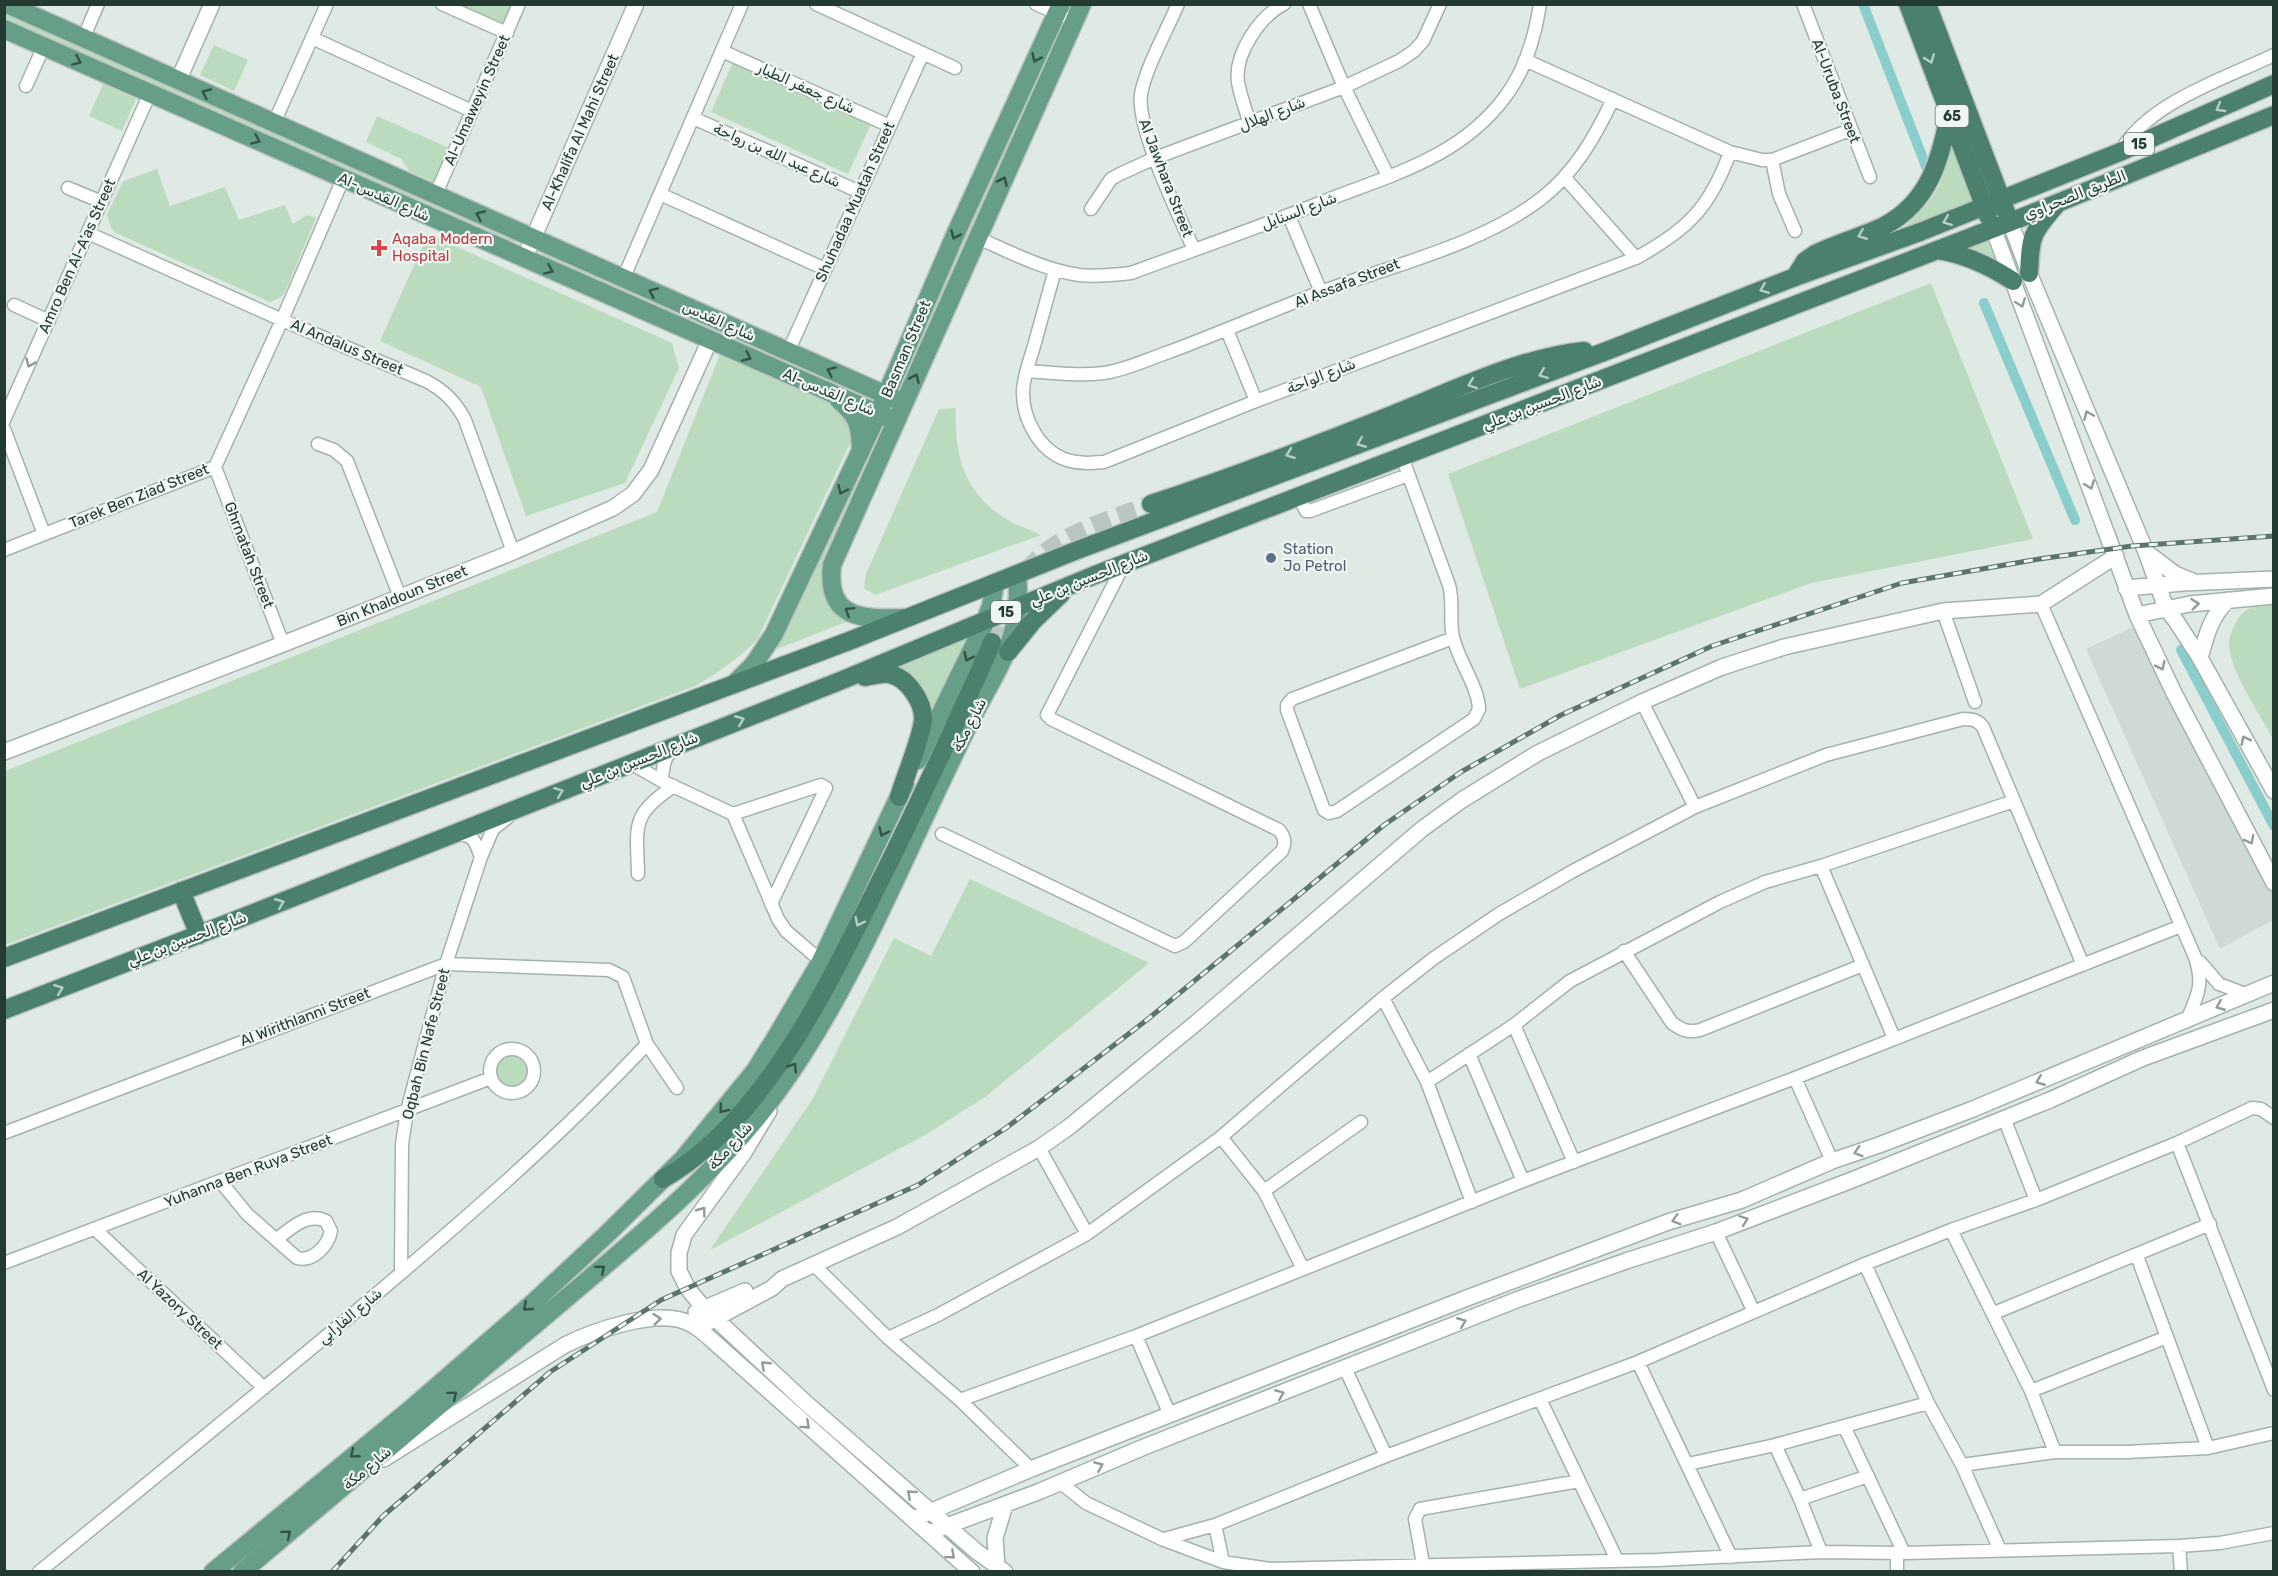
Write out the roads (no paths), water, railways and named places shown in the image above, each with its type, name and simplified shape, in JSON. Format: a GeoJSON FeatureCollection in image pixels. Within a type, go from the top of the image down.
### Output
{"type":"FeatureCollection","features":[{"type":"Feature","properties":{"kind":"highway","name":"65"},"geometry":{"type":"LineString","coordinates":[[1908,4],[1950,110],[1993,203],[2010,222]]}},
{"type":"Feature","properties":{"kind":"highway","name":"65"},"geometry":{"type":"LineString","coordinates":[[1928,4],[1987,163],[1993,203],[1993,228]]}},
{"type":"Feature","properties":{"kind":"highway","name":"الطريق الصحراوي"},"geometry":{"type":"LineString","coordinates":[[1993,203],[2120,152],[2274,84]]}},
{"type":"Feature","properties":{"kind":"highway"},"geometry":{"type":"LineString","coordinates":[[1795,277],[1805,261],[1815,254],[1884,225],[1908,210],[1920,198],[1929,184],[1940,157],[1950,110]]}},
{"type":"Feature","properties":{"kind":"highway","name":"الطريق الصحراوي"},"geometry":{"type":"LineString","coordinates":[[2010,222],[2274,115]]}},
{"type":"Feature","properties":{"kind":"highway"},"geometry":{"type":"LineString","coordinates":[[1987,163],[2006,182],[2031,188]]}},
{"type":"Feature","properties":{"kind":"highway"},"geometry":{"type":"LineString","coordinates":[[1937,250],[1953,252],[2021,277],[2030,241],[2039,225],[2060,202]]}},
{"type":"Feature","properties":{"kind":"highway","name":"شارع الحسين بن علي"},"geometry":{"type":"LineString","coordinates":[[4,958],[734,684],[1993,203]]}},
{"type":"Feature","properties":{"kind":"highway","name":"شارع الحسين بن علي"},"geometry":{"type":"LineString","coordinates":[[4,1010],[632,764],[1078,582],[1298,496],[1341,490],[1402,457],[2010,222]]}},
{"type":"Feature","properties":{"kind":"highway"},"geometry":{"type":"LineString","coordinates":[[1151,504],[1353,431],[1529,363],[1560,354],[1609,350]]}},
{"type":"Feature","properties":{"kind":"highway"},"geometry":{"type":"LineString","coordinates":[[1008,652],[1047,607],[1078,582]]}},
{"type":"Feature","properties":{"kind":"highway"},"geometry":{"type":"LineString","coordinates":[[663,1179],[704,1152],[729,1127],[774,1070],[801,1030],[912,815],[992,642]]}},
{"type":"Feature","properties":{"kind":"highway"},"geometry":{"type":"LineString","coordinates":[[840,681],[888,674],[903,681],[917,698],[923,719],[899,797]]}},
{"type":"Feature","properties":{"kind":"highway"},"geometry":{"type":"LineString","coordinates":[[181,891],[199,935]]}},
{"type":"Feature","properties":{"kind":"main road","name":"Al-شارع القدس"},"geometry":{"type":"LineString","coordinates":[[7,4],[533,239]]}},
{"type":"Feature","properties":{"kind":"main road","name":"Basman Street"},"geometry":{"type":"LineString","coordinates":[[905,618],[862,618],[852,614],[837,602],[830,584],[832,565],[1082,4]]}},
{"type":"Feature","properties":{"kind":"main road","name":"Basman Street"},"geometry":{"type":"LineString","coordinates":[[734,684],[754,664],[774,634],[878,414],[956,233],[1059,9]]}},
{"type":"Feature","properties":{"kind":"main road","name":"Al-شارع القدس"},"geometry":{"type":"LineString","coordinates":[[4,29],[895,421]]}},
{"type":"Feature","properties":{"kind":"main road","name":"شارع القدس"},"geometry":{"type":"LineString","coordinates":[[533,239],[904,403]]}},
{"type":"Feature","properties":{"kind":"main road"},"geometry":{"type":"LineString","coordinates":[[860,384],[879,382],[896,373]]}},
{"type":"Feature","properties":{"kind":"main road"},"geometry":{"type":"LineString","coordinates":[[833,395],[856,417],[860,429],[861,450]]}},
{"type":"Feature","properties":{"kind":"main road","name":"شارع مكة"},"geometry":{"type":"LineString","coordinates":[[242,1572],[626,1247],[718,1161],[779,1089],[810,1041],[852,967],[973,716],[1008,652],[1015,630],[1018,607],[1017,574]]}},
{"type":"Feature","properties":{"kind":"main road","name":"شارع مكة"},"geometry":{"type":"LineString","coordinates":[[213,1572],[406,1413],[533,1303],[683,1159],[755,1071],[821,961],[986,620],[995,583]]}},
{"type":"Feature","properties":{"kind":"street"},"geometry":{"type":"LineString","coordinates":[[83,39],[98,4]]}},
{"type":"Feature","properties":{"kind":"street"},"geometry":{"type":"LineString","coordinates":[[178,81],[212,4]]}},
{"type":"Feature","properties":{"kind":"street"},"geometry":{"type":"LineString","coordinates":[[274,123],[327,4]]}},
{"type":"Feature","properties":{"kind":"street"},"geometry":{"type":"LineString","coordinates":[[442,4],[507,33]]}},
{"type":"Feature","properties":{"kind":"street","name":"Al-Umaweyin Street"},"geometry":{"type":"LineString","coordinates":[[435,196],[519,4]]}},
{"type":"Feature","properties":{"kind":"street","name":"Al-Khalifa Al Mahi Street"},"geometry":{"type":"LineString","coordinates":[[524,259],[636,4]]}},
{"type":"Feature","properties":{"kind":"street"},"geometry":{"type":"LineString","coordinates":[[623,279],[742,4]]}},
{"type":"Feature","properties":{"kind":"street"},"geometry":{"type":"LineString","coordinates":[[816,4],[955,68]]}},
{"type":"Feature","properties":{"kind":"street"},"geometry":{"type":"LineString","coordinates":[[1036,4],[1059,9],[1074,21]]}},
{"type":"Feature","properties":{"kind":"street","name":"Al Jawhara Street"},"geometry":{"type":"LineString","coordinates":[[1178,4],[1142,92],[1142,116],[1155,158],[1194,250]]}},
{"type":"Feature","properties":{"kind":"street"},"geometry":{"type":"LineString","coordinates":[[1249,123],[1238,81],[1242,56],[1254,31],[1263,19],[1284,4]]}},
{"type":"Feature","properties":{"kind":"street"},"geometry":{"type":"LineString","coordinates":[[1309,4],[1344,87],[1388,176]]}},
{"type":"Feature","properties":{"kind":"street","name":"شارع الهلال"},"geometry":{"type":"LineString","coordinates":[[1092,209],[1111,179],[1155,158],[1344,87],[1388,68],[1414,51],[1427,34],[1440,4]]}},
{"type":"Feature","properties":{"kind":"street","name":"شارع السنايل"},"geometry":{"type":"LineString","coordinates":[[978,238],[1055,270],[1097,276],[1131,273],[1289,216],[1424,163],[1452,147],[1505,98],[1525,60],[1540,4]]}},
{"type":"Feature","properties":{"kind":"street","name":"Al-Uruba Street"},"geometry":{"type":"LineString","coordinates":[[1803,4],[1870,177]]}},
{"type":"Feature","properties":{"kind":"street"},"geometry":{"type":"LineString","coordinates":[[312,38],[472,111]]}},
{"type":"Feature","properties":{"kind":"street"},"geometry":{"type":"LineString","coordinates":[[26,86],[44,46]]}},
{"type":"Feature","properties":{"kind":"street","name":"شارع جعفر الطيار"},"geometry":{"type":"LineString","coordinates":[[722,51],[890,126]]}},
{"type":"Feature","properties":{"kind":"street","name":"Shuhadaa Muatah Street"},"geometry":{"type":"LineString","coordinates":[[788,352],[923,53]]}},
{"type":"Feature","properties":{"kind":"street"},"geometry":{"type":"LineString","coordinates":[[2120,152],[2128,138],[2165,108],[2274,55]]}},
{"type":"Feature","properties":{"kind":"street"},"geometry":{"type":"LineString","coordinates":[[1525,60],[1730,152],[1762,160],[1772,160],[1850,130]]}},
{"type":"Feature","properties":{"kind":"street","name":"Amro Ben Al-A'as Street"},"geometry":{"type":"LineString","coordinates":[[4,420],[150,93]]}},
{"type":"Feature","properties":{"kind":"street","name":"Al Assafa Street"},"geometry":{"type":"LineString","coordinates":[[1027,371],[1079,375],[1105,373],[1130,366],[1321,292],[1475,237],[1512,218],[1565,178],[1591,141],[1613,99]]}},
{"type":"Feature","properties":{"kind":"street","name":"شارع عبد الله بن رواحة"},"geometry":{"type":"LineString","coordinates":[[693,118],[860,192]]}},
{"type":"Feature","properties":{"kind":"street","name":"شارع الواحة"},"geometry":{"type":"LineString","coordinates":[[1055,270],[1027,371],[1023,389],[1024,404],[1037,438],[1049,450],[1065,459],[1084,463],[1104,462],[1256,401],[1636,258],[1684,228],[1701,210],[1716,185],[1730,152]]}},
{"type":"Feature","properties":{"kind":"street"},"geometry":{"type":"LineString","coordinates":[[1772,160],[1779,194],[1795,231]]}},
{"type":"Feature","properties":{"kind":"street"},"geometry":{"type":"LineString","coordinates":[[1565,178],[1636,258]]}},
{"type":"Feature","properties":{"kind":"street","name":"Tarek Ben Ziad Street"},"geometry":{"type":"LineString","coordinates":[[4,550],[214,467],[282,320],[343,179]]}},
{"type":"Feature","properties":{"kind":"street"},"geometry":{"type":"LineString","coordinates":[[68,188],[102,202]]}},
{"type":"Feature","properties":{"kind":"street"},"geometry":{"type":"LineString","coordinates":[[660,194],[825,269]]}},
{"type":"Feature","properties":{"kind":"street"},"geometry":{"type":"LineString","coordinates":[[1289,216],[1321,292]]}},
{"type":"Feature","properties":{"kind":"street"},"geometry":{"type":"LineString","coordinates":[[2010,222],[2021,277],[2126,588],[2180,704],[2274,883]]}},
{"type":"Feature","properties":{"kind":"street"},"geometry":{"type":"LineString","coordinates":[[1993,228],[2021,277],[2134,525],[2166,608],[2200,658],[2274,792]]}},
{"type":"Feature","properties":{"kind":"street","name":"Al Andalus Street"},"geometry":{"type":"LineString","coordinates":[[88,233],[282,320],[426,381],[449,397],[465,420],[513,552]]}},
{"type":"Feature","properties":{"kind":"street"},"geometry":{"type":"LineString","coordinates":[[14,305],[49,321]]}},
{"type":"Feature","properties":{"kind":"street"},"geometry":{"type":"LineString","coordinates":[[1227,330],[1256,401]]}},
{"type":"Feature","properties":{"kind":"street","name":"Bin Khaldoun Street"},"geometry":{"type":"LineString","coordinates":[[4,752],[513,552],[613,508],[633,494],[651,470],[710,340]]}},
{"type":"Feature","properties":{"kind":"street"},"geometry":{"type":"LineString","coordinates":[[4,429],[44,534]]}},
{"type":"Feature","properties":{"kind":"street"},"geometry":{"type":"LineString","coordinates":[[318,444],[334,450],[347,461],[400,597]]}},
{"type":"Feature","properties":{"kind":"street"},"geometry":{"type":"LineString","coordinates":[[1402,457],[1449,585],[1452,596],[1450,614],[1453,638],[1479,705],[1474,719],[1337,811],[1329,813],[1324,810],[1287,710],[1288,702],[1453,638]]}},
{"type":"Feature","properties":{"kind":"street","name":"Ghrnatah Street"},"geometry":{"type":"LineString","coordinates":[[214,467],[283,644]]}},
{"type":"Feature","properties":{"kind":"street"},"geometry":{"type":"LineString","coordinates":[[1341,490],[1408,475]]}},
{"type":"Feature","properties":{"kind":"street"},"geometry":{"type":"LineString","coordinates":[[2107,532],[2134,525]]}},
{"type":"Feature","properties":{"kind":"street"},"geometry":{"type":"LineString","coordinates":[[2146,552],[2175,574],[2198,583]]}},
{"type":"Feature","properties":{"kind":"street"},"geometry":{"type":"LineString","coordinates":[[681,1320],[709,1313],[772,1288],[782,1279],[897,1227],[1039,1148],[1069,1127],[1197,1023],[1422,829],[1462,800],[1538,753],[1642,702],[1722,667],[1784,647],[1943,612],[2041,604],[2116,555]]}},
{"type":"Feature","properties":{"kind":"street"},"geometry":{"type":"LineString","coordinates":[[942,834],[1175,945],[1184,942],[1282,851],[1285,846],[1284,839],[1279,830],[1051,719],[1047,715],[1124,564]]}},
{"type":"Feature","properties":{"kind":"street"},"geometry":{"type":"LineString","coordinates":[[2126,588],[2274,579]]}},
{"type":"Feature","properties":{"kind":"street"},"geometry":{"type":"LineString","coordinates":[[2137,615],[2166,608],[2274,596]]}},
{"type":"Feature","properties":{"kind":"street"},"geometry":{"type":"LineString","coordinates":[[2200,658],[2214,617],[2218,609],[2228,600]]}},
{"type":"Feature","properties":{"kind":"street"},"geometry":{"type":"LineString","coordinates":[[2041,604],[2195,957],[2200,973],[2200,987],[2187,1020]]}},
{"type":"Feature","properties":{"kind":"street"},"geometry":{"type":"LineString","coordinates":[[1943,612],[1975,702]]}},
{"type":"Feature","properties":{"kind":"street"},"geometry":{"type":"LineString","coordinates":[[1642,702],[1695,807]]}},
{"type":"Feature","properties":{"kind":"street"},"geometry":{"type":"LineString","coordinates":[[888,1338],[938,1315],[1087,1234],[1221,1137],[1383,998],[1434,958],[1499,914],[1573,871],[1695,807],[1826,755],[1964,719],[1972,719],[1983,727],[2083,965]]}},
{"type":"Feature","properties":{"kind":"street"},"geometry":{"type":"LineString","coordinates":[[668,783],[663,763],[667,754],[680,744]]}},
{"type":"Feature","properties":{"kind":"street"},"geometry":{"type":"LineString","coordinates":[[632,764],[733,814],[777,920],[786,931],[821,961]]}},
{"type":"Feature","properties":{"kind":"street"},"geometry":{"type":"LineString","coordinates":[[638,874],[637,835],[640,817],[668,783]]}},
{"type":"Feature","properties":{"kind":"street"},"geometry":{"type":"LineString","coordinates":[[733,814],[821,786],[826,788],[771,904]]}},
{"type":"Feature","properties":{"kind":"street"},"geometry":{"type":"LineString","coordinates":[[1427,1082],[1514,1025],[1570,981],[1720,902],[1766,882],[1821,866],[2014,801]]}},
{"type":"Feature","properties":{"kind":"street","name":"Oqbah Bin Nafe Street"},"geometry":{"type":"LineString","coordinates":[[401,1273],[402,1144],[407,1111],[446,964],[481,857],[493,829],[520,807]]}},
{"type":"Feature","properties":{"kind":"street"},"geometry":{"type":"LineString","coordinates":[[451,834],[468,835],[474,840],[481,857]]}},
{"type":"Feature","properties":{"kind":"street"},"geometry":{"type":"LineString","coordinates":[[1821,866],[1893,1038]]}},
{"type":"Feature","properties":{"kind":"street"},"geometry":{"type":"LineString","coordinates":[[960,1400],[1136,1336],[1523,1181],[1795,1078],[2181,926]]}},
{"type":"Feature","properties":{"kind":"street"},"geometry":{"type":"LineString","coordinates":[[1624,951],[1672,1023],[1681,1030],[1690,1032],[1863,965]]}},
{"type":"Feature","properties":{"kind":"street"},"geometry":{"type":"LineString","coordinates":[[2195,957],[2219,984],[2248,995]]}},
{"type":"Feature","properties":{"kind":"street","name":"Al Wirithlanni Street"},"geometry":{"type":"LineString","coordinates":[[4,1133],[446,964],[618,972],[623,976],[647,1044]]}},
{"type":"Feature","properties":{"kind":"street"},"geometry":{"type":"LineString","coordinates":[[913,1519],[1031,1469],[1511,1281],[1668,1222],[1742,1200],[1832,1161],[1973,1109],[2274,983]]}},
{"type":"Feature","properties":{"kind":"street"},"geometry":{"type":"LineString","coordinates":[[1383,998],[1427,1082],[1472,1202]]}},
{"type":"Feature","properties":{"kind":"street"},"geometry":{"type":"LineString","coordinates":[[927,1533],[1005,1505],[1519,1299],[1716,1232],[2050,1100],[2143,1058],[2274,1010]]}},
{"type":"Feature","properties":{"kind":"street"},"geometry":{"type":"LineString","coordinates":[[1514,1025],[1574,1162]]}},
{"type":"Feature","properties":{"kind":"street"},"geometry":{"type":"LineString","coordinates":[[2137,1040],[2143,1058]]}},
{"type":"Feature","properties":{"kind":"street"},"geometry":{"type":"LineString","coordinates":[[647,1044],[677,1088]]}},
{"type":"Feature","properties":{"kind":"street","name":"شارع الفارابي"},"geometry":{"type":"LineString","coordinates":[[39,1572],[264,1388],[523,1168],[647,1044]]}},
{"type":"Feature","properties":{"kind":"street"},"geometry":{"type":"LineString","coordinates":[[1468,1054],[1523,1181]]}},
{"type":"Feature","properties":{"kind":"street","name":"Yuhanna Ben Ruya Street"},"geometry":{"type":"LineString","coordinates":[[5,1261],[491,1078]]}},
{"type":"Feature","properties":{"kind":"street"},"geometry":{"type":"LineString","coordinates":[[1795,1078],[1832,1161]]}},
{"type":"Feature","properties":{"kind":"street"},"geometry":{"type":"LineString","coordinates":[[779,1089],[761,1127],[690,1227],[681,1245],[677,1262],[679,1271],[688,1289],[709,1313],[799,1396],[1001,1569]]}},
{"type":"Feature","properties":{"kind":"street"},"geometry":{"type":"LineString","coordinates":[[1164,1539],[1215,1525],[1386,1456],[1638,1362],[1865,1264],[2036,1200],[2177,1143],[2252,1108],[2261,1109],[2274,1118]]}},
{"type":"Feature","properties":{"kind":"street"},"geometry":{"type":"LineString","coordinates":[[2004,1118],[2036,1200]]}},
{"type":"Feature","properties":{"kind":"street"},"geometry":{"type":"LineString","coordinates":[[1264,1191],[1361,1122]]}},
{"type":"Feature","properties":{"kind":"street"},"geometry":{"type":"LineString","coordinates":[[1221,1137],[1264,1191],[1303,1269]]}},
{"type":"Feature","properties":{"kind":"street"},"geometry":{"type":"LineString","coordinates":[[2177,1143],[2274,1390]]}},
{"type":"Feature","properties":{"kind":"street"},"geometry":{"type":"LineString","coordinates":[[1039,1148],[1087,1234]]}},
{"type":"Feature","properties":{"kind":"street"},"geometry":{"type":"LineString","coordinates":[[220,1181],[247,1214],[277,1239]]}},
{"type":"Feature","properties":{"kind":"street"},"geometry":{"type":"LineString","coordinates":[[1994,1313],[2210,1224]]}},
{"type":"Feature","properties":{"kind":"street","name":"Al Yazory Street"},"geometry":{"type":"LineString","coordinates":[[95,1229],[264,1388]]}},
{"type":"Feature","properties":{"kind":"street"},"geometry":{"type":"LineString","coordinates":[[1951,1230],[2031,1391],[2055,1452]]}},
{"type":"Feature","properties":{"kind":"street"},"geometry":{"type":"LineString","coordinates":[[1716,1232],[1754,1312]]}},
{"type":"Feature","properties":{"kind":"street"},"geometry":{"type":"LineString","coordinates":[[2137,1256],[2208,1448]]}},
{"type":"Feature","properties":{"kind":"street"},"geometry":{"type":"LineString","coordinates":[[1865,1264],[1928,1403],[1962,1465],[2000,1550]]}},
{"type":"Feature","properties":{"kind":"street"},"geometry":{"type":"LineString","coordinates":[[814,1265],[888,1338],[960,1400],[1031,1469]]}},
{"type":"Feature","properties":{"kind":"street"},"geometry":{"type":"LineString","coordinates":[[1511,1281],[1519,1299]]}},
{"type":"Feature","properties":{"kind":"street"},"geometry":{"type":"LineString","coordinates":[[698,1328],[709,1313]]}},
{"type":"Feature","properties":{"kind":"street"},"geometry":{"type":"LineString","coordinates":[[366,1469],[584,1335],[638,1322],[668,1318],[681,1320],[698,1328],[972,1572]]}},
{"type":"Feature","properties":{"kind":"street"},"geometry":{"type":"LineString","coordinates":[[1136,1336],[1170,1415]]}},
{"type":"Feature","properties":{"kind":"street"},"geometry":{"type":"LineString","coordinates":[[2031,1391],[2167,1337]]}},
{"type":"Feature","properties":{"kind":"street"},"geometry":{"type":"LineString","coordinates":[[1638,1362],[1731,1557]]}},
{"type":"Feature","properties":{"kind":"street"},"geometry":{"type":"LineString","coordinates":[[1346,1368],[1386,1456]]}},
{"type":"Feature","properties":{"kind":"street"},"geometry":{"type":"LineString","coordinates":[[1539,1398],[1617,1560]]}},
{"type":"Feature","properties":{"kind":"street"},"geometry":{"type":"LineString","coordinates":[[1688,1464],[1775,1445],[1928,1403]]}},
{"type":"Feature","properties":{"kind":"street"},"geometry":{"type":"LineString","coordinates":[[1844,1426],[1900,1552],[1897,1572]]}},
{"type":"Feature","properties":{"kind":"street"},"geometry":{"type":"LineString","coordinates":[[1962,1465],[2055,1452],[2126,1452],[2208,1448],[2274,1433]]}},
{"type":"Feature","properties":{"kind":"street"},"geometry":{"type":"LineString","coordinates":[[1775,1445],[1821,1552]]}},
{"type":"Feature","properties":{"kind":"street"},"geometry":{"type":"LineString","coordinates":[[1800,1499],[1868,1476]]}},
{"type":"Feature","properties":{"kind":"street"},"geometry":{"type":"LineString","coordinates":[[1423,1564],[1415,1519],[1420,1509],[1579,1481]]}},
{"type":"Feature","properties":{"kind":"street"},"geometry":{"type":"LineString","coordinates":[[1061,1482],[1086,1503],[1164,1539],[1223,1562],[1270,1569],[1617,1560],[1657,1566],[1731,1557],[1821,1552],[2179,1546],[2274,1533]]}},
{"type":"Feature","properties":{"kind":"street"},"geometry":{"type":"LineString","coordinates":[[1001,1569],[995,1538],[1005,1505]]}},
{"type":"Feature","properties":{"kind":"street"},"geometry":{"type":"LineString","coordinates":[[1215,1525],[1223,1562]]}},
{"type":"Feature","properties":{"kind":"street"},"geometry":{"type":"LineString","coordinates":[[2179,1546],[2181,1572]]}},
{"type":"Feature","properties":{"kind":"waterway"},"geometry":{"type":"LineString","coordinates":[[1863,4],[1927,169]]}},
{"type":"Feature","properties":{"kind":"waterway"},"geometry":{"type":"LineString","coordinates":[[1984,303],[2075,520]]}},
{"type":"Feature","properties":{"kind":"waterway"},"geometry":{"type":"LineString","coordinates":[[2181,650],[2274,826]]}},
{"type":"Feature","properties":{"kind":"tunnel"},"geometry":{"type":"LineString","coordinates":[[1027,571],[1038,558],[1067,538],[1151,504]]}},
{"type":"Feature","properties":{"kind":"tunnel"},"geometry":{"type":"LineString","coordinates":[[992,642],[1008,602]]}},
{"type":"Feature","properties":{"kind":"railway"},"geometry":{"type":"LineString","coordinates":[[332,1572],[383,1516],[550,1372],[661,1300],[918,1185],[1006,1128],[1148,1019],[1384,825],[1461,772],[1561,715],[1712,646],[1902,583],[2039,559],[2132,546],[2274,536]]}},
{"type":"Feature","properties":{"kind":"place","name":"Aqaba Modern Hospital"},"geometry":{"type":"Point","coordinates":[379,248]}},
{"type":"Feature","properties":{"kind":"place","name":"Station Jo Petrol"},"geometry":{"type":"Point","coordinates":[1271,558]}}]}
